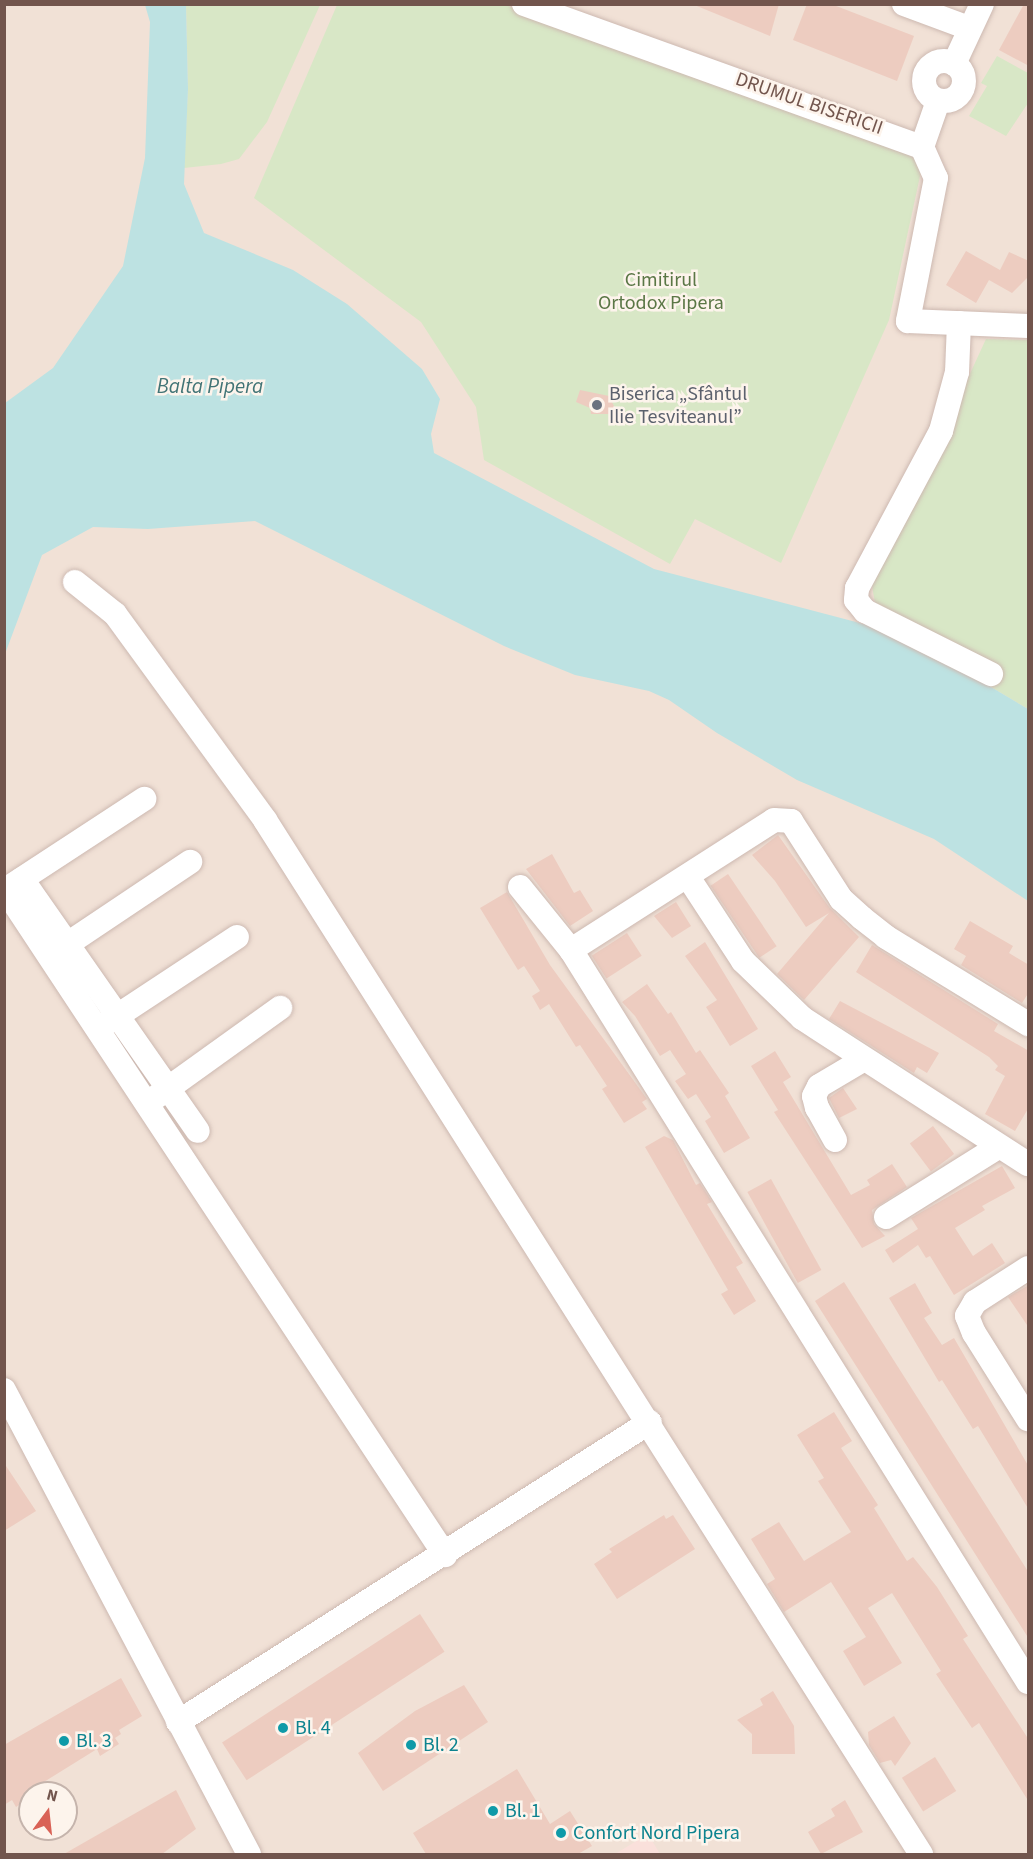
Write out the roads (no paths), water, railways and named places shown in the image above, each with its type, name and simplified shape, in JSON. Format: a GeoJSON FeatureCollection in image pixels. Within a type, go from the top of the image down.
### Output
{"type":"FeatureCollection","features":[{"type":"Feature","properties":{"kind":"street","name":"DRUMUL BISERICII"},"geometry":{"type":"LineString","coordinates":[[524,4],[922,147]]}},
{"type":"Feature","properties":{"kind":"street"},"geometry":{"type":"LineString","coordinates":[[904,4],[969,28]]}},
{"type":"Feature","properties":{"kind":"street"},"geometry":{"type":"LineString","coordinates":[[982,4],[954,64],[962,72],[963,89],[950,101],[938,101],[922,147],[936,178],[898,320],[1029,326]]}},
{"type":"Feature","properties":{"kind":"street"},"geometry":{"type":"LineString","coordinates":[[959,323],[957,372],[941,431],[857,588],[856,600],[865,610],[991,674]]}},
{"type":"Feature","properties":{"kind":"street"},"geometry":{"type":"LineString","coordinates":[[75,582],[114,614],[265,820],[650,1422],[921,1854]]}},
{"type":"Feature","properties":{"kind":"street"},"geometry":{"type":"LineString","coordinates":[[144,799],[11,885],[108,1022],[168,1088],[198,1131]]}},
{"type":"Feature","properties":{"kind":"street"},"geometry":{"type":"LineString","coordinates":[[571,950],[774,820],[791,821],[841,899],[862,918],[1029,1024]]}},
{"type":"Feature","properties":{"kind":"street"},"geometry":{"type":"LineString","coordinates":[[58,950],[190,862]]}},
{"type":"Feature","properties":{"kind":"street"},"geometry":{"type":"LineString","coordinates":[[688,877],[743,961],[773,994],[862,1060],[998,1147],[1029,1164]]}},
{"type":"Feature","properties":{"kind":"street"},"geometry":{"type":"LineString","coordinates":[[520,887],[571,950],[1029,1682]]}},
{"type":"Feature","properties":{"kind":"street"},"geometry":{"type":"LineString","coordinates":[[108,1022],[237,937]]}},
{"type":"Feature","properties":{"kind":"street"},"geometry":{"type":"LineString","coordinates":[[147,1103],[280,1008]]}},
{"type":"Feature","properties":{"kind":"street"},"geometry":{"type":"LineString","coordinates":[[108,1022],[147,1103],[445,1556]]}},
{"type":"Feature","properties":{"kind":"street"},"geometry":{"type":"LineString","coordinates":[[835,1140],[817,1108],[814,1096],[819,1086],[862,1060]]}},
{"type":"Feature","properties":{"kind":"street"},"geometry":{"type":"LineString","coordinates":[[886,1217],[998,1147]]}},
{"type":"Feature","properties":{"kind":"street"},"geometry":{"type":"LineString","coordinates":[[1029,1268],[975,1302],[967,1316],[974,1333],[1029,1419]]}},
{"type":"Feature","properties":{"kind":"street"},"geometry":{"type":"LineString","coordinates":[[4,1390],[249,1854]]}},
{"type":"Feature","properties":{"kind":"street"},"geometry":{"type":"LineString","coordinates":[[178,1722],[445,1556],[650,1422]]}},
{"type":"Feature","properties":{"kind":"water","name":"Balta Pipera"},"geometry":{"type":"Polygon","coordinates":[[[145,5],[186,5],[188,89],[184,184],[204,233],[293,270],[347,304],[422,369],[440,399],[431,434],[434,453],[654,569],[875,627],[947,661],[1028,709],[1028,901],[934,839],[797,780],[717,733],[669,700],[649,691],[575,675],[504,646],[255,521],[148,529],[93,527],[42,555],[5,654],[5,403],[53,368],[123,266],[145,158],[150,22],[145,5]]]}},
{"type":"Feature","properties":{"kind":"place","name":"Biserica „Sfântul Ilie Tesviteanul”"},"geometry":{"type":"Point","coordinates":[597,405]}},
{"type":"Feature","properties":{"kind":"place","name":"Bl. 4"},"geometry":{"type":"Point","coordinates":[283,1728]}},
{"type":"Feature","properties":{"kind":"place","name":"Bl. 3"},"geometry":{"type":"Point","coordinates":[64,1741]}},
{"type":"Feature","properties":{"kind":"place","name":"Bl. 2"},"geometry":{"type":"Point","coordinates":[411,1745]}},
{"type":"Feature","properties":{"kind":"place","name":"Bl. 1"},"geometry":{"type":"Point","coordinates":[493,1811]}},
{"type":"Feature","properties":{"kind":"place","name":"Confort Nord Pipera"},"geometry":{"type":"Point","coordinates":[561,1833]}},
{"type":"Feature","properties":{"kind":"park label","name":"Cimitirul Ortodox Pipera"},"geometry":{"type":"Point","coordinates":[661,292]}}]}
